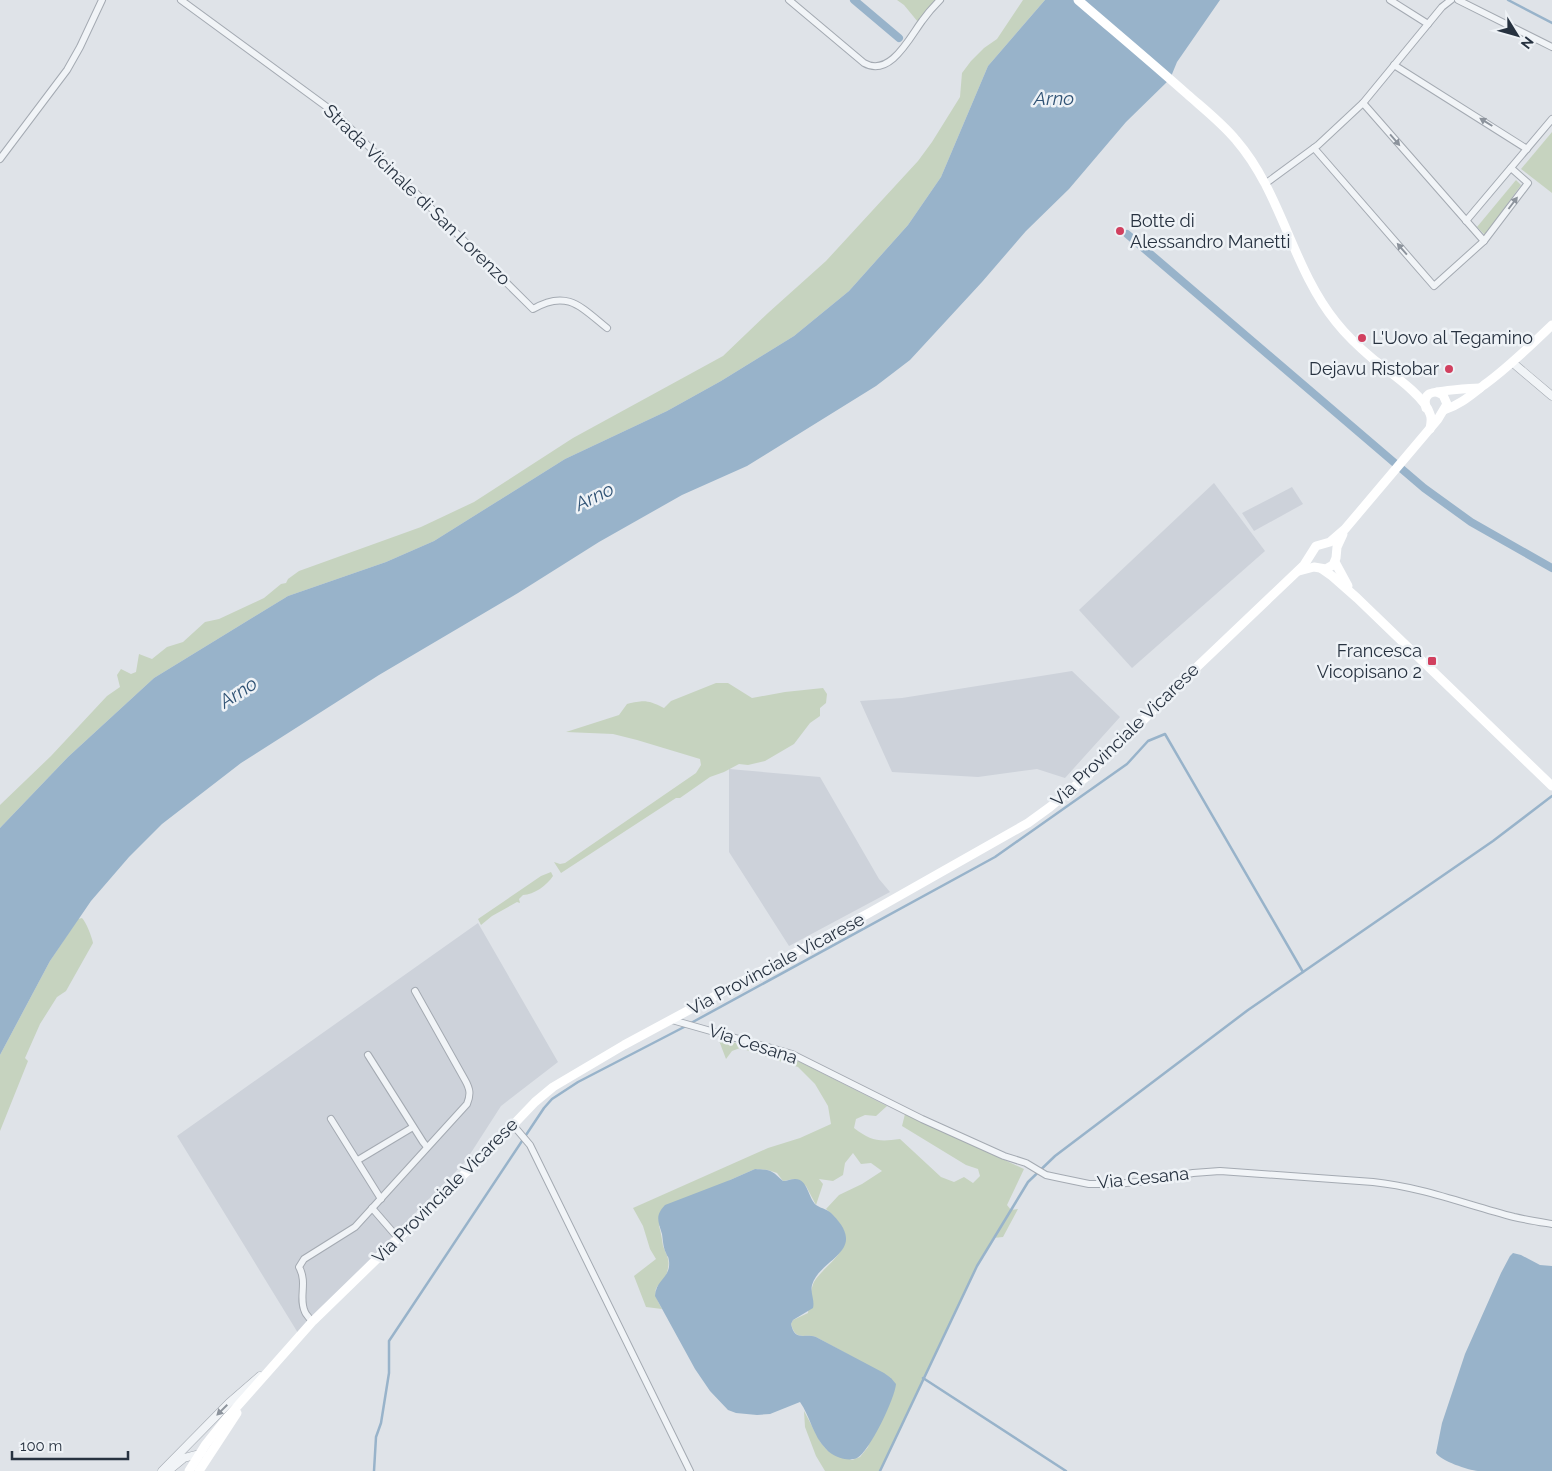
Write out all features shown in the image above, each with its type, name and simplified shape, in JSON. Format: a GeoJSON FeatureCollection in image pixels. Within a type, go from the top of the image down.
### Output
{"type":"FeatureCollection","features":[{"type":"Feature","properties":{"kind":"main road"},"geometry":{"type":"LineString","coordinates":[[1078,0],[1236,139],[1265,184],[1304,268],[1330,314],[1366,353],[1420,398],[1428,410],[1435,414],[1461,403],[1513,363],[1552,325]]}},
{"type":"Feature","properties":{"kind":"main road"},"geometry":{"type":"LineString","coordinates":[[1403,382],[1415,388],[1440,393],[1445,397],[1447,404],[1443,411]]}},
{"type":"Feature","properties":{"kind":"main road"},"geometry":{"type":"LineString","coordinates":[[1428,432],[1431,420],[1425,403],[1426,398],[1435,392],[1480,388]]}},
{"type":"Feature","properties":{"kind":"main road","name":"Via Provinciale Vicarese"},"geometry":{"type":"LineString","coordinates":[[189,1471],[226,1419],[312,1322],[535,1102],[553,1087],[607,1054],[938,874],[1020,828],[1050,808],[1108,757],[1199,665],[1304,565],[1316,546],[1332,540],[1345,529],[1428,432],[1443,411]]}},
{"type":"Feature","properties":{"kind":"main road","name":"Via Provinciale Vicarese"},"geometry":{"type":"LineString","coordinates":[[1293,575],[1304,569],[1330,568],[1336,558],[1339,542],[1345,529]]}},
{"type":"Feature","properties":{"kind":"main road"},"geometry":{"type":"LineString","coordinates":[[1324,544],[1332,548],[1345,582],[1357,598]]}},
{"type":"Feature","properties":{"kind":"main road"},"geometry":{"type":"LineString","coordinates":[[1311,554],[1312,560],[1319,568],[1332,576],[1357,598],[1550,785]]}},
{"type":"Feature","properties":{"kind":"main road","name":"Via Provinciale Vicarese"},"geometry":{"type":"LineString","coordinates":[[199,1471],[271,1366]]}},
{"type":"Feature","properties":{"kind":"street"},"geometry":{"type":"LineString","coordinates":[[0,160],[67,70],[102,0]]}},
{"type":"Feature","properties":{"kind":"street","name":"Strada Vicinale di San Lorenzo"},"geometry":{"type":"LineString","coordinates":[[181,0],[335,112],[534,309],[549,301],[567,301],[579,306],[607,328]]}},
{"type":"Feature","properties":{"kind":"street"},"geometry":{"type":"LineString","coordinates":[[789,0],[869,66],[888,62],[898,54],[940,0]]}},
{"type":"Feature","properties":{"kind":"street"},"geometry":{"type":"LineString","coordinates":[[1390,0],[1428,24]]}},
{"type":"Feature","properties":{"kind":"street"},"geometry":{"type":"LineString","coordinates":[[1265,184],[1314,148],[1363,103],[1442,7],[1451,0]]}},
{"type":"Feature","properties":{"kind":"street"},"geometry":{"type":"LineString","coordinates":[[1458,0],[1552,47]]}},
{"type":"Feature","properties":{"kind":"street"},"geometry":{"type":"LineString","coordinates":[[1394,64],[1527,148]]}},
{"type":"Feature","properties":{"kind":"street"},"geometry":{"type":"LineString","coordinates":[[1363,103],[1484,241]]}},
{"type":"Feature","properties":{"kind":"street"},"geometry":{"type":"LineString","coordinates":[[1466,221],[1552,120]]}},
{"type":"Feature","properties":{"kind":"street"},"geometry":{"type":"LineString","coordinates":[[1314,148],[1434,286],[1484,241],[1528,183],[1511,168]]}},
{"type":"Feature","properties":{"kind":"street"},"geometry":{"type":"LineString","coordinates":[[1513,363],[1552,396]]}},
{"type":"Feature","properties":{"kind":"street"},"geometry":{"type":"LineString","coordinates":[[312,1322],[302,1304],[303,1274],[299,1267],[304,1258],[355,1227],[466,1104],[470,1090],[415,991]]}},
{"type":"Feature","properties":{"kind":"street","name":"Via Cesana"},"geometry":{"type":"LineString","coordinates":[[672,1020],[792,1054],[922,1119],[1004,1156],[1026,1163],[1038,1171],[1060,1178],[1098,1184],[1131,1183],[1220,1170],[1385,1183],[1552,1224]]}},
{"type":"Feature","properties":{"kind":"street"},"geometry":{"type":"LineString","coordinates":[[368,1055],[427,1147]]}},
{"type":"Feature","properties":{"kind":"street"},"geometry":{"type":"LineString","coordinates":[[331,1119],[381,1199]]}},
{"type":"Feature","properties":{"kind":"street"},"geometry":{"type":"LineString","coordinates":[[513,1125],[525,1138],[690,1471]]}},
{"type":"Feature","properties":{"kind":"street"},"geometry":{"type":"LineString","coordinates":[[358,1160],[413,1127]]}},
{"type":"Feature","properties":{"kind":"street"},"geometry":{"type":"LineString","coordinates":[[372,1208],[398,1238]]}},
{"type":"Feature","properties":{"kind":"street","name":"Via Provinciale Vicarese"},"geometry":{"type":"LineString","coordinates":[[162,1471],[229,1403],[271,1366]]}},
{"type":"Feature","properties":{"kind":"street","name":"Via Provinciale Vicarese"},"geometry":{"type":"LineString","coordinates":[[168,1471],[184,1458],[199,1455],[221,1437]]}},
{"type":"Feature","properties":{"kind":"shaded area"},"geometry":{"type":"Polygon","coordinates":[[[1214,483],[1265,551],[1132,668],[1079,610],[1214,483]]]}},
{"type":"Feature","properties":{"kind":"shaded area"},"geometry":{"type":"Polygon","coordinates":[[[1292,487],[1303,504],[1254,531],[1242,513],[1292,487]]]}},
{"type":"Feature","properties":{"kind":"shaded area"},"geometry":{"type":"Polygon","coordinates":[[[1072,671],[1120,717],[1065,778],[1037,769],[978,777],[892,772],[860,701],[902,698],[1072,671]]]}},
{"type":"Feature","properties":{"kind":"shaded area"},"geometry":{"type":"Polygon","coordinates":[[[729,769],[820,777],[879,879],[890,892],[789,946],[729,852],[729,769]]]}},
{"type":"Feature","properties":{"kind":"shaded area"},"geometry":{"type":"Polygon","coordinates":[[[478,923],[558,1062],[501,1106],[465,1162],[298,1333],[177,1136],[478,923]]]}},
{"type":"Feature","properties":{"kind":"green space"},"geometry":{"type":"Polygon","coordinates":[[[897,0],[936,0],[918,22],[904,5],[897,0]]]}},
{"type":"Feature","properties":{"kind":"green space"},"geometry":{"type":"Polygon","coordinates":[[[1023,0],[1045,0],[988,66],[941,177],[908,225],[849,291],[794,336],[721,381],[667,411],[565,459],[434,541],[386,562],[288,596],[154,678],[68,757],[0,828],[0,805],[51,756],[107,696],[120,687],[117,675],[121,669],[131,674],[136,672],[139,654],[152,659],[167,647],[183,642],[205,622],[219,619],[264,598],[281,584],[286,583],[288,579],[299,571],[421,527],[474,502],[573,438],[723,356],[826,261],[918,161],[960,97],[962,73],[984,48],[997,39],[1023,0]]]}},
{"type":"Feature","properties":{"kind":"green space"},"geometry":{"type":"Polygon","coordinates":[[[1552,132],[1552,193],[1521,169],[1552,132]]]}},
{"type":"Feature","properties":{"kind":"green space"},"geometry":{"type":"Polygon","coordinates":[[[1516,180],[1521,185],[1485,235],[1477,227],[1516,180]]]}},
{"type":"Feature","properties":{"kind":"green space"},"geometry":{"type":"Polygon","coordinates":[[[716,683],[728,683],[752,698],[823,688],[827,694],[826,703],[820,708],[820,716],[810,723],[794,744],[765,761],[748,765],[739,764],[710,777],[561,873],[554,862],[565,863],[696,773],[701,765],[700,759],[613,734],[566,732],[619,715],[627,704],[646,701],[664,708],[671,701],[716,683]]]}},
{"type":"Feature","properties":{"kind":"green space"},"geometry":{"type":"Polygon","coordinates":[[[551,872],[553,876],[544,886],[527,895],[523,895],[519,899],[520,903],[517,902],[492,916],[481,925],[478,919],[541,876],[551,872]]]}},
{"type":"Feature","properties":{"kind":"green space"},"geometry":{"type":"Polygon","coordinates":[[[82,918],[89,930],[93,943],[66,991],[57,997],[40,1024],[25,1058],[28,1061],[0,1131],[0,1055],[50,961],[78,919],[82,918]]]}},
{"type":"Feature","properties":{"kind":"green space"},"geometry":{"type":"Polygon","coordinates":[[[718,1038],[798,1061],[887,1106],[876,1116],[865,1115],[856,1119],[854,1128],[865,1136],[876,1140],[900,1139],[941,1177],[954,1182],[964,1177],[973,1183],[980,1176],[978,1169],[966,1165],[902,1126],[905,1114],[1024,1169],[1007,1205],[1011,1210],[1018,1209],[1003,1237],[993,1238],[977,1266],[880,1471],[825,1471],[816,1456],[805,1427],[804,1411],[821,1443],[827,1450],[852,1460],[860,1457],[868,1447],[891,1378],[816,1337],[798,1335],[793,1330],[791,1324],[793,1320],[808,1313],[814,1282],[837,1256],[845,1242],[845,1234],[841,1226],[826,1209],[839,1195],[862,1184],[882,1171],[871,1163],[861,1164],[853,1153],[845,1163],[843,1175],[833,1181],[819,1179],[823,1184],[816,1205],[806,1186],[794,1179],[783,1181],[777,1173],[768,1170],[755,1169],[730,1180],[659,1226],[668,1262],[664,1280],[656,1289],[662,1309],[646,1307],[634,1276],[656,1259],[650,1249],[643,1226],[633,1208],[768,1148],[800,1138],[831,1124],[828,1106],[815,1084],[798,1067],[740,1048],[732,1051],[726,1059],[718,1038]]]}},
{"type":"Feature","properties":{"kind":"water","name":"Arno"},"geometry":{"type":"Polygon","coordinates":[[[1045,0],[1220,0],[1177,62],[1170,79],[1126,122],[1069,189],[1026,231],[910,360],[876,386],[747,466],[682,495],[599,542],[518,593],[379,675],[241,763],[162,824],[129,857],[91,901],[50,961],[0,1055],[0,828],[68,757],[154,678],[288,596],[386,562],[434,541],[565,459],[667,411],[721,381],[794,336],[849,291],[908,225],[941,177],[988,66],[1045,0]]]}},
{"type":"Feature","properties":{"kind":"water"},"geometry":{"type":"Polygon","coordinates":[[[755,1169],[771,1171],[783,1181],[794,1179],[803,1182],[813,1202],[831,1213],[843,1228],[846,1238],[844,1246],[839,1254],[817,1276],[812,1285],[813,1308],[793,1320],[791,1324],[793,1330],[798,1335],[816,1337],[884,1373],[896,1384],[895,1391],[881,1424],[857,1458],[841,1458],[826,1449],[818,1438],[800,1402],[770,1414],[736,1413],[728,1410],[710,1391],[695,1369],[655,1296],[656,1290],[669,1267],[659,1222],[659,1215],[665,1205],[755,1169]]]}},
{"type":"Feature","properties":{"kind":"water"},"geometry":{"type":"Polygon","coordinates":[[[1513,1253],[1540,1265],[1552,1266],[1552,1471],[1478,1471],[1449,1462],[1436,1453],[1442,1423],[1465,1354],[1501,1273],[1513,1253]]]}},
{"type":"Feature","properties":{"kind":"waterway"},"geometry":{"type":"LineString","coordinates":[[854,0],[899,38]]}},
{"type":"Feature","properties":{"kind":"waterway"},"geometry":{"type":"LineString","coordinates":[[1508,0],[1552,23]]}},
{"type":"Feature","properties":{"kind":"waterway"},"geometry":{"type":"LineString","coordinates":[[1127,234],[1424,488],[1471,522],[1552,568]]}},
{"type":"Feature","properties":{"kind":"waterway"},"geometry":{"type":"LineString","coordinates":[[691,1023],[995,857],[1127,764],[1148,741],[1165,734],[1303,972]]}},
{"type":"Feature","properties":{"kind":"waterway"},"geometry":{"type":"LineString","coordinates":[[880,1471],[977,1266],[1028,1182],[1055,1156],[1248,1010],[1493,841],[1552,796]]}},
{"type":"Feature","properties":{"kind":"waterway"},"geometry":{"type":"LineString","coordinates":[[374,1471],[376,1437],[381,1423],[389,1373],[389,1341],[544,1108],[552,1099],[578,1082],[686,1026]]}},
{"type":"Feature","properties":{"kind":"waterway"},"geometry":{"type":"LineString","coordinates":[[923,1378],[1066,1471]]}},
{"type":"Feature","properties":{"kind":"place","name":"Botte di Alessandro Manetti"},"geometry":{"type":"Point","coordinates":[1120,231]}},
{"type":"Feature","properties":{"kind":"place","name":"L'Uovo al Tegamino"},"geometry":{"type":"Point","coordinates":[1362,338]}},
{"type":"Feature","properties":{"kind":"place","name":"Dejavu Ristobar"},"geometry":{"type":"Point","coordinates":[1449,369]}},
{"type":"Feature","properties":{"kind":"place","name":"Francesca Vicopisano 2"},"geometry":{"type":"Point","coordinates":[1432,661]}}]}
